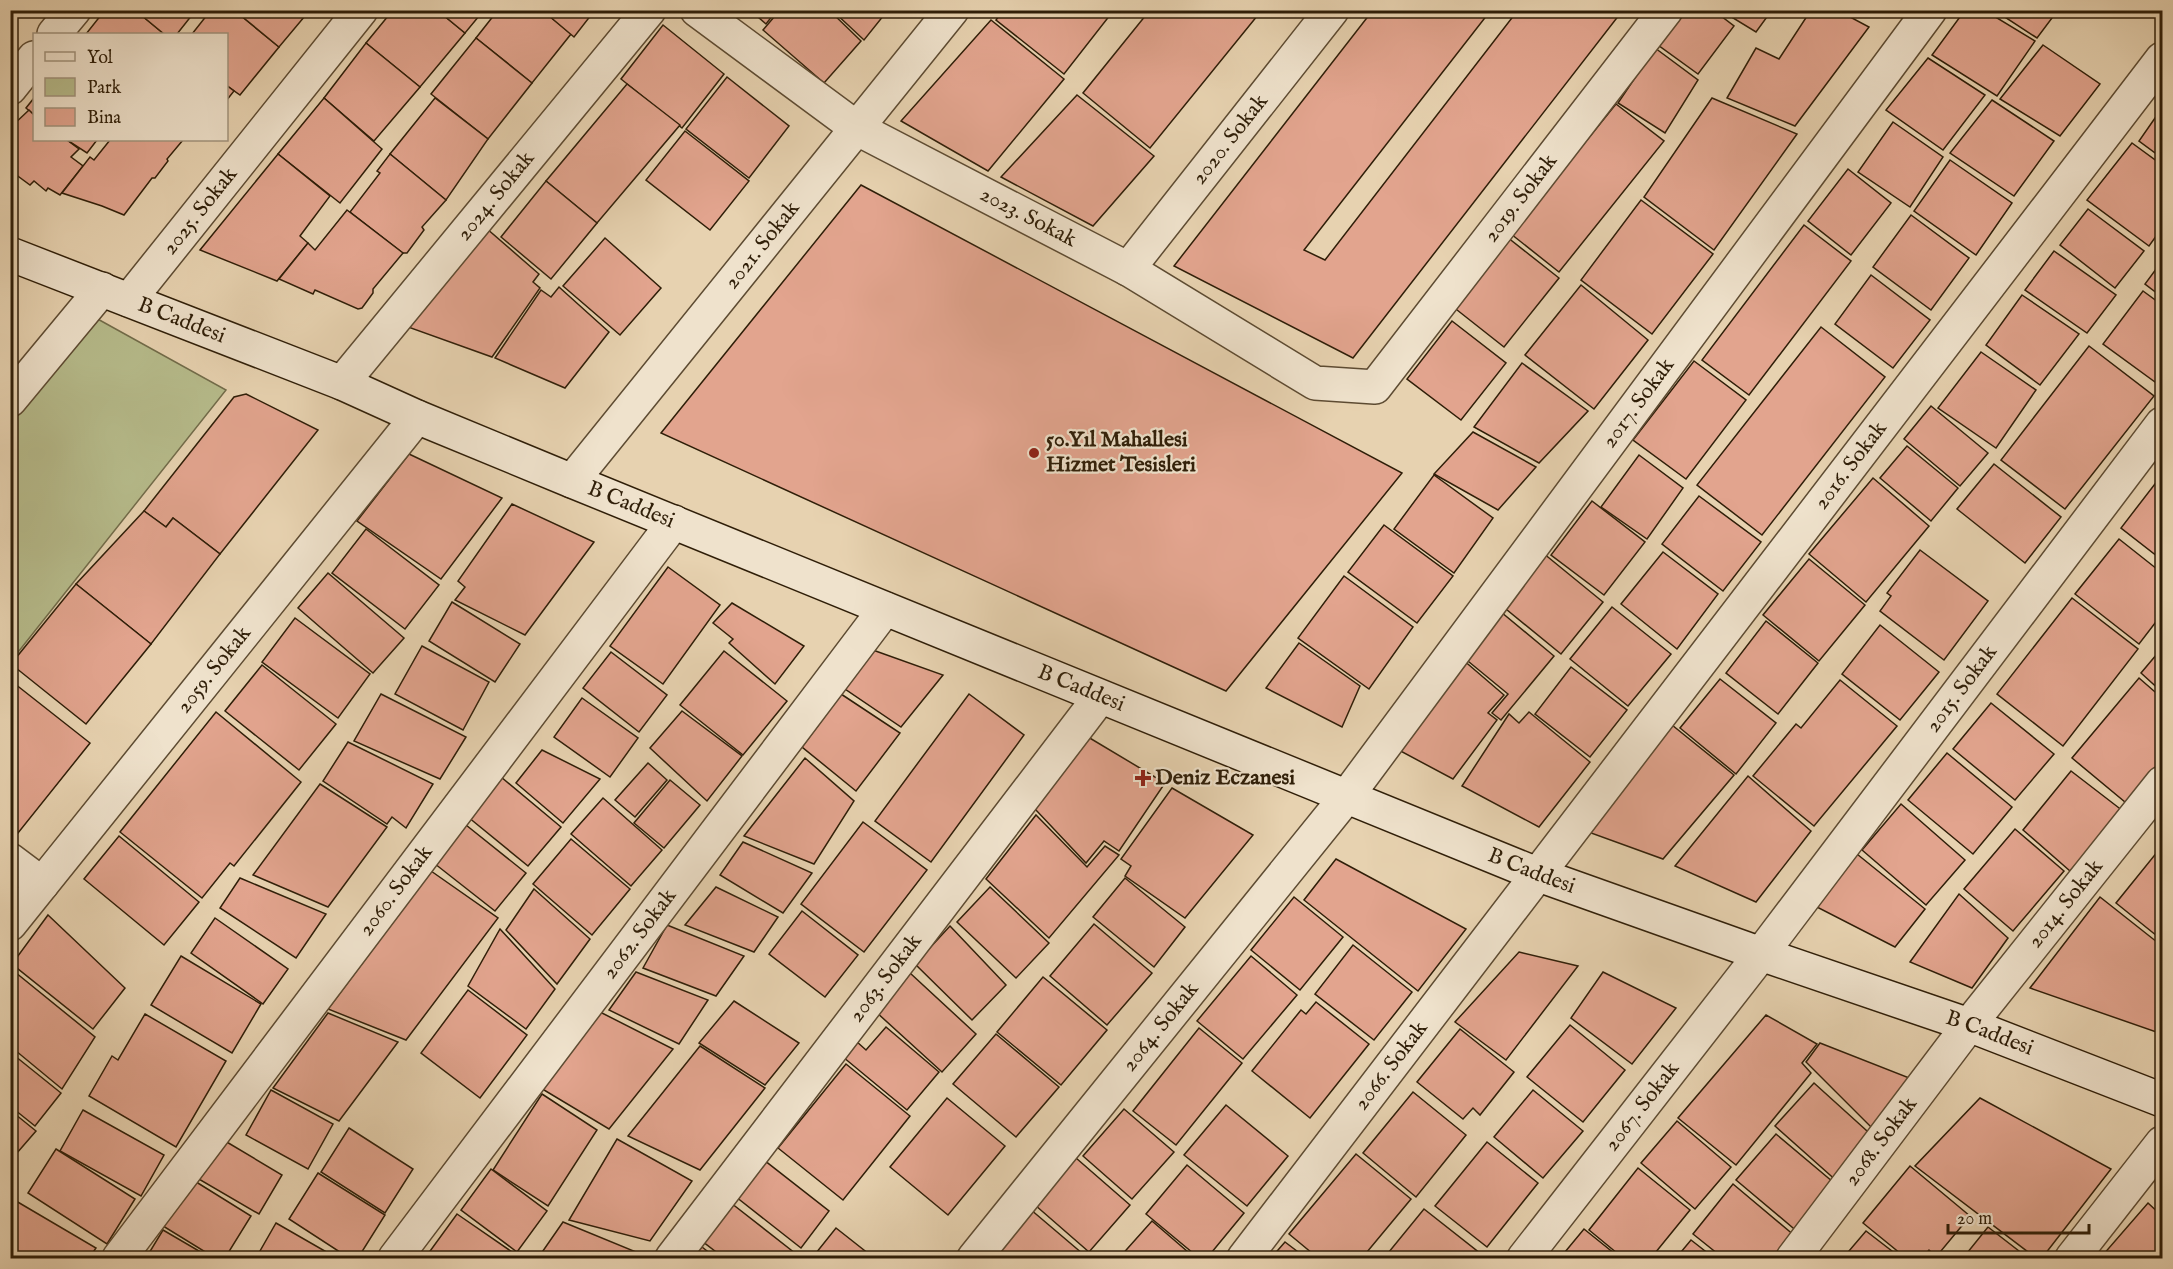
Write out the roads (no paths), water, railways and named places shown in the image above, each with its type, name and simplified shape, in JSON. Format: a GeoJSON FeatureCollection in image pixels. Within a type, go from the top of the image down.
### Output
{"type":"FeatureCollection","features":[{"type":"Feature","properties":{"kind":"street"},"geometry":{"type":"LineString","coordinates":[[55,33],[74,10]]}},
{"type":"Feature","properties":{"kind":"street","name":"2025. Sokak"},"geometry":{"type":"LineString","coordinates":[[10,400],[115,294],[360,10]]}},
{"type":"Feature","properties":{"kind":"street","name":"2024. Sokak"},"geometry":{"type":"LineString","coordinates":[[342,383],[649,10]]}},
{"type":"Feature","properties":{"kind":"street","name":"2023. Sokak"},"geometry":{"type":"LineString","coordinates":[[698,10],[858,129],[1128,269],[1315,383],[1375,387]]}},
{"type":"Feature","properties":{"kind":"street","name":"2021. Sokak"},"geometry":{"type":"LineString","coordinates":[[572,481],[952,10]]}},
{"type":"Feature","properties":{"kind":"street","name":"2020. Sokak"},"geometry":{"type":"LineString","coordinates":[[1128,269],[1332,10]]}},
{"type":"Feature","properties":{"kind":"street","name":"2019. Sokak"},"geometry":{"type":"LineString","coordinates":[[1375,387],[1666,10]]}},
{"type":"Feature","properties":{"kind":"street","name":"2017. Sokak"},"geometry":{"type":"LineString","coordinates":[[1347,796],[1930,10]]}},
{"type":"Feature","properties":{"kind":"street"},"geometry":{"type":"LineString","coordinates":[[10,88],[33,59]]}},
{"type":"Feature","properties":{"kind":"street","name":"2016. Sokak"},"geometry":{"type":"LineString","coordinates":[[1539,875],[2163,60]]}},
{"type":"Feature","properties":{"kind":"street","name":"B Caddesi"},"geometry":{"type":"LineString","coordinates":[[10,254],[342,383],[417,417],[572,481],[1539,875],[1970,1025],[2163,1100]]}},
{"type":"Feature","properties":{"kind":"street","name":"2059. Sokak"},"geometry":{"type":"LineString","coordinates":[[10,924],[417,417]]}},
{"type":"Feature","properties":{"kind":"street","name":"2015. Sokak"},"geometry":{"type":"LineString","coordinates":[[1761,954],[2163,424]]}},
{"type":"Feature","properties":{"kind":"street","name":"2060. Sokak"},"geometry":{"type":"LineString","coordinates":[[119,1258],[674,522]]}},
{"type":"Feature","properties":{"kind":"street","name":"2062. Sokak"},"geometry":{"type":"LineString","coordinates":[[395,1258],[885,609]]}},
{"type":"Feature","properties":{"kind":"street","name":"2063. Sokak"},"geometry":{"type":"LineString","coordinates":[[672,1258],[1100,697]]}},
{"type":"Feature","properties":{"kind":"street","name":"2014. Sokak"},"geometry":{"type":"LineString","coordinates":[[1970,1025],[2163,783]]}},
{"type":"Feature","properties":{"kind":"street","name":"2064. Sokak"},"geometry":{"type":"LineString","coordinates":[[974,1258],[1347,796]]}},
{"type":"Feature","properties":{"kind":"street"},"geometry":{"type":"LineString","coordinates":[[10,860],[42,884]]}},
{"type":"Feature","properties":{"kind":"street","name":"2066. Sokak"},"geometry":{"type":"LineString","coordinates":[[1244,1258],[1539,875]]}},
{"type":"Feature","properties":{"kind":"street","name":"2067. Sokak"},"geometry":{"type":"LineString","coordinates":[[1524,1258],[1761,954]]}},
{"type":"Feature","properties":{"kind":"street","name":"2068. Sokak"},"geometry":{"type":"LineString","coordinates":[[1793,1258],[1970,1025]]}},
{"type":"Feature","properties":{"kind":"street"},"geometry":{"type":"LineString","coordinates":[[2072,1258],[2163,1143]]}},
{"type":"Feature","properties":{"kind":"place","name":"50.Yıl Mahallesi Hizmet Tesisleri"},"geometry":{"type":"Point","coordinates":[1034,453]}},
{"type":"Feature","properties":{"kind":"place","name":"Deniz Eczanesi"},"geometry":{"type":"Point","coordinates":[1143,778]}}]}
